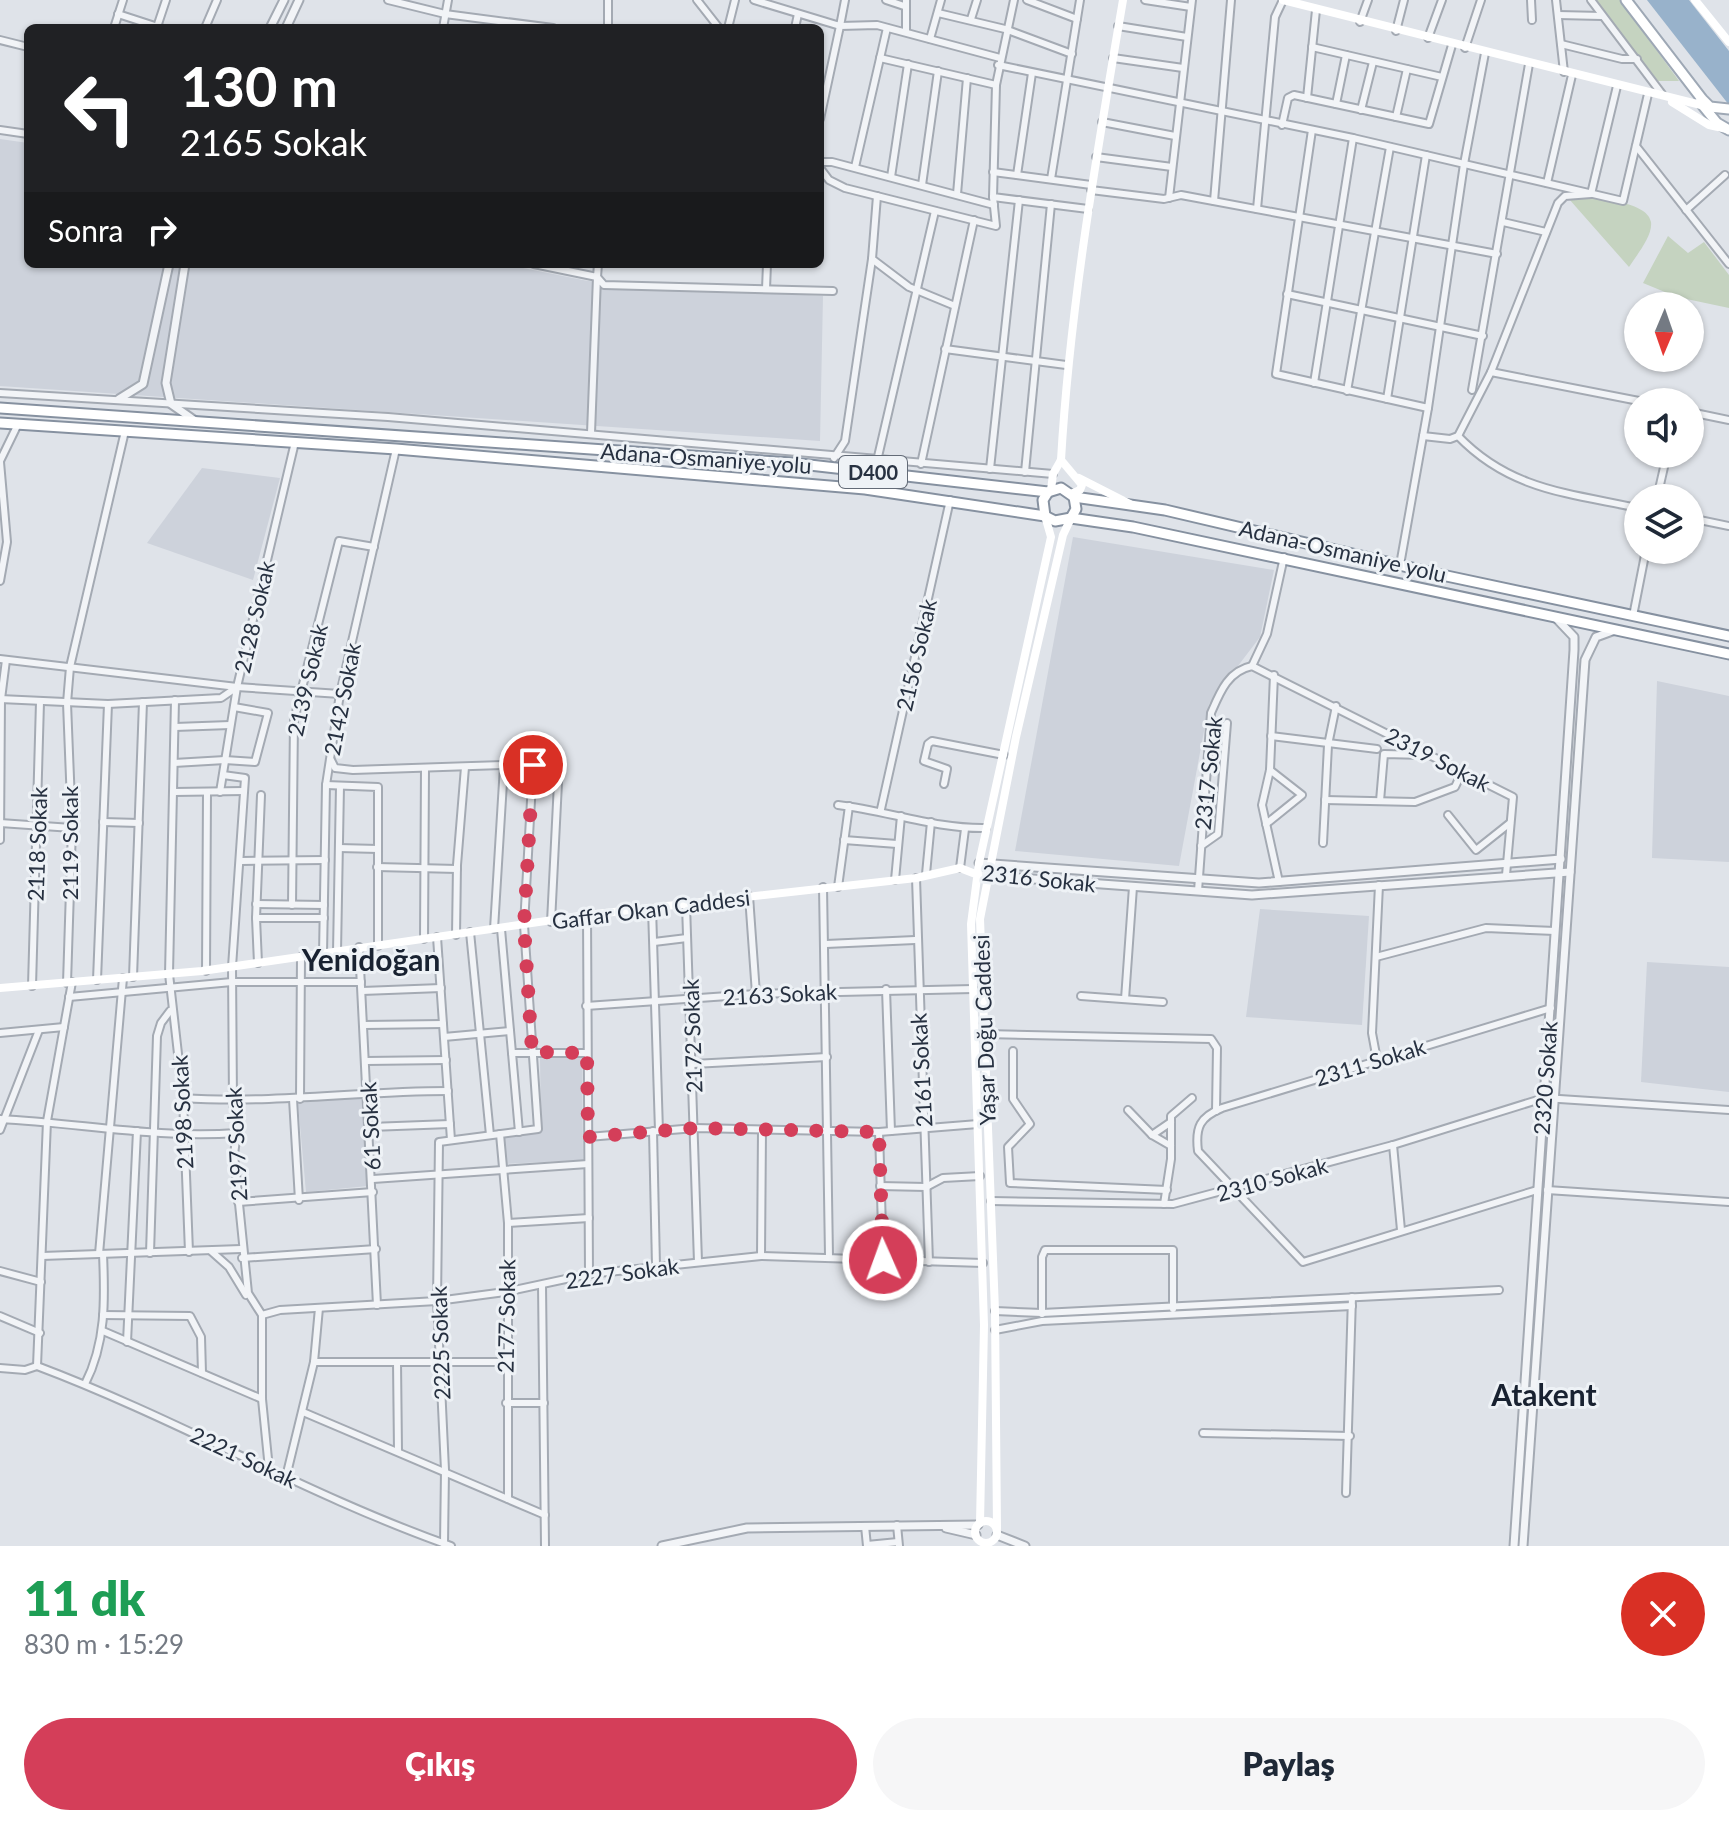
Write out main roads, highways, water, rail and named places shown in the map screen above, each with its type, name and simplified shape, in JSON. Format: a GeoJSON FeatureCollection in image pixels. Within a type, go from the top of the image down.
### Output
{"type":"FeatureCollection","features":[{"type":"Feature","properties":{"kind":"main road"},"geometry":{"type":"LineString","coordinates":[[1050,491],[1053,474],[1061,460],[1066,365],[1091,188],[1123,0]]}},
{"type":"Feature","properties":{"kind":"main road"},"geometry":{"type":"LineString","coordinates":[[1283,0],[1648,94],[1729,109]]}},
{"type":"Feature","properties":{"kind":"main road"},"geometry":{"type":"LineString","coordinates":[[1626,0],[1717,123],[1728,130]]}},
{"type":"Feature","properties":{"kind":"main road"},"geometry":{"type":"LineString","coordinates":[[1695,0],[1729,42]]}},
{"type":"Feature","properties":{"kind":"main road"},"geometry":{"type":"LineString","coordinates":[[1677,100],[1688,95],[1690,86]]}},
{"type":"Feature","properties":{"kind":"main road"},"geometry":{"type":"LineString","coordinates":[[1664,97],[1709,125],[1728,130]]}},
{"type":"Feature","properties":{"kind":"main road","name":"Adana-Osmaniye yolu"},"geometry":{"type":"LineString","coordinates":[[0,408],[792,463],[1050,491],[1061,488],[1073,495],[1131,504],[1729,636]]}},
{"type":"Feature","properties":{"kind":"main road","name":"Adana-Osmaniye yolu"},"geometry":{"type":"LineString","coordinates":[[0,423],[396,449],[865,489],[950,500],[1045,516],[1055,521],[1071,518],[1284,557],[1729,654]]}},
{"type":"Feature","properties":{"kind":"main road"},"geometry":{"type":"LineString","coordinates":[[1061,460],[1079,478],[1131,504]]}},
{"type":"Feature","properties":{"kind":"main road"},"geometry":{"type":"LineString","coordinates":[[1073,495],[1080,490],[1079,478]]}},
{"type":"Feature","properties":{"kind":"main road","name":"Yaşar Doğu Caddesi"},"geometry":{"type":"LineString","coordinates":[[975,1539],[979,1524],[983,1263],[971,924],[986,828],[1051,537],[1043,500],[1050,491]]}},
{"type":"Feature","properties":{"kind":"main road","name":"Yaşar Doğu Caddesi"},"geometry":{"type":"LineString","coordinates":[[994,1537],[995,1311],[979,941],[990,863],[1063,535],[1076,509],[1073,495]]}},
{"type":"Feature","properties":{"kind":"main road","name":"2316 Sokak"},"geometry":{"type":"LineString","coordinates":[[964,868],[979,863]]}},
{"type":"Feature","properties":{"kind":"main road","name":"2316 Sokak"},"geometry":{"type":"LineString","coordinates":[[964,868],[978,875]]}},
{"type":"Feature","properties":{"kind":"main road","name":"Gaffar Okan Caddesi"},"geometry":{"type":"LineString","coordinates":[[0,988],[206,971],[587,915],[916,878],[964,868]]}},
{"type":"Feature","properties":{"kind":"main road"},"geometry":{"type":"LineString","coordinates":[[975,1539],[984,1542],[994,1537],[990,1521],[979,1524]]}},
{"type":"Feature","properties":{"kind":"water"},"geometry":{"type":"Polygon","coordinates":[[[1647,0],[1689,0],[1729,51],[1729,105],[1647,0]]]}},
{"type":"Feature","properties":{"kind":"district","name":"Yenidoğan"},"geometry":{"type":"Point","coordinates":[371,959]}},
{"type":"Feature","properties":{"kind":"district","name":"Atakent"},"geometry":{"type":"Point","coordinates":[1544,1394]}}]}
